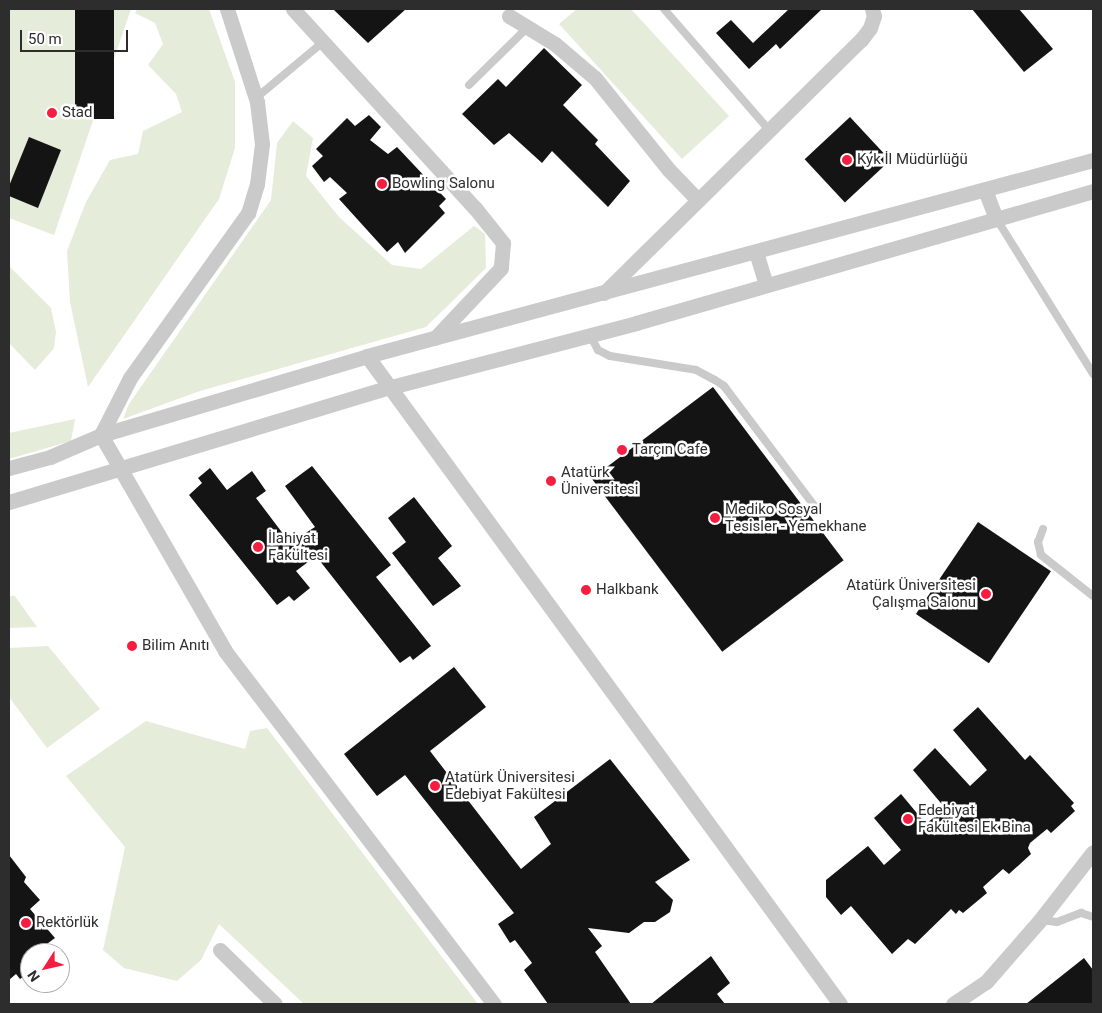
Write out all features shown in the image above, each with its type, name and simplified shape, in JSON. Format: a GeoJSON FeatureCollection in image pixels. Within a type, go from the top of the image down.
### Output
{"type":"FeatureCollection","features":[{"type":"Feature","properties":{"kind":"street"},"geometry":{"type":"LineString","coordinates":[[101,434],[130,378],[248,213],[257,184],[262,144],[256,98],[227,9]]}},
{"type":"Feature","properties":{"kind":"street"},"geometry":{"type":"LineString","coordinates":[[293,9],[475,208],[503,243],[501,268],[434,339]]}},
{"type":"Feature","properties":{"kind":"street"},"geometry":{"type":"LineString","coordinates":[[603,294],[861,40],[870,28],[874,16],[872,9]]}},
{"type":"Feature","properties":{"kind":"street"},"geometry":{"type":"LineString","coordinates":[[509,16],[555,44],[595,78],[669,170],[698,200]]}},
{"type":"Feature","properties":{"kind":"street"},"geometry":{"type":"LineString","coordinates":[[9,468],[50,457],[101,434],[367,356],[603,294],[1093,160]]}},
{"type":"Feature","properties":{"kind":"street"},"geometry":{"type":"LineString","coordinates":[[985,190],[996,218]]}},
{"type":"Feature","properties":{"kind":"street"},"geometry":{"type":"LineString","coordinates":[[9,502],[391,387],[590,335],[1093,191]]}},
{"type":"Feature","properties":{"kind":"street"},"geometry":{"type":"LineString","coordinates":[[756,252],[766,285]]}},
{"type":"Feature","properties":{"kind":"street"},"geometry":{"type":"LineString","coordinates":[[367,356],[544,603],[840,1004]]}},
{"type":"Feature","properties":{"kind":"street"},"geometry":{"type":"LineString","coordinates":[[101,434],[118,468],[225,651],[494,1004]]}},
{"type":"Feature","properties":{"kind":"street"},"geometry":{"type":"LineString","coordinates":[[954,1004],[986,982],[1040,920],[1093,852]]}},
{"type":"Feature","properties":{"kind":"street"},"geometry":{"type":"LineString","coordinates":[[220,950],[275,1004]]}},
{"type":"Feature","properties":{"kind":"lane"},"geometry":{"type":"LineString","coordinates":[[664,9],[769,130]]}},
{"type":"Feature","properties":{"kind":"lane"},"geometry":{"type":"LineString","coordinates":[[469,86],[528,28]]}},
{"type":"Feature","properties":{"kind":"lane"},"geometry":{"type":"LineString","coordinates":[[256,98],[324,42]]}},
{"type":"Feature","properties":{"kind":"lane"},"geometry":{"type":"LineString","coordinates":[[996,218],[1093,374]]}},
{"type":"Feature","properties":{"kind":"lane"},"geometry":{"type":"LineString","coordinates":[[590,335],[598,350],[610,356],[696,370],[715,380],[816,508]]}},
{"type":"Feature","properties":{"kind":"lane"},"geometry":{"type":"LineString","coordinates":[[1043,529],[1038,542],[1041,554],[1093,596]]}},
{"type":"Feature","properties":{"kind":"lane"},"geometry":{"type":"LineString","coordinates":[[1040,920],[1057,922],[1080,914],[1093,917]]}},
{"type":"Feature","properties":{"kind":"green space","name":"Stad"},"geometry":{"type":"Polygon","coordinates":[[[9,9],[131,9],[54,235],[9,218],[9,9]]]}},
{"type":"Feature","properties":{"kind":"green space"},"geometry":{"type":"Polygon","coordinates":[[[137,9],[209,9],[235,82],[235,148],[219,199],[88,387],[70,302],[67,251],[86,202],[110,160],[138,154],[143,131],[182,112],[176,94],[148,65],[163,44],[155,23],[135,13],[137,9]]]}},
{"type":"Feature","properties":{"kind":"green space"},"geometry":{"type":"Polygon","coordinates":[[[577,9],[631,9],[729,116],[682,159],[559,24],[577,9]]]}},
{"type":"Feature","properties":{"kind":"green space"},"geometry":{"type":"Polygon","coordinates":[[[293,121],[313,138],[306,176],[339,217],[392,265],[421,269],[474,226],[485,234],[486,268],[426,327],[200,391],[123,419],[129,404],[271,200],[277,143],[293,121]]]}},
{"type":"Feature","properties":{"kind":"green space"},"geometry":{"type":"Polygon","coordinates":[[[9,266],[51,308],[56,332],[54,348],[35,370],[9,343],[9,266]]]}},
{"type":"Feature","properties":{"kind":"green space"},"geometry":{"type":"Polygon","coordinates":[[[75,419],[71,441],[9,459],[9,433],[75,419]]]}},
{"type":"Feature","properties":{"kind":"green space"},"geometry":{"type":"Polygon","coordinates":[[[14,595],[37,627],[9,628],[9,597],[14,595]]]}},
{"type":"Feature","properties":{"kind":"green space"},"geometry":{"type":"Polygon","coordinates":[[[48,646],[100,709],[47,748],[9,697],[9,648],[48,646]]]}},
{"type":"Feature","properties":{"kind":"green space"},"geometry":{"type":"Polygon","coordinates":[[[146,721],[245,749],[250,731],[267,728],[478,1004],[304,1004],[219,924],[201,960],[177,981],[124,968],[103,950],[125,847],[66,776],[146,721]]]}},
{"type":"Feature","properties":{"kind":"building"},"geometry":{"type":"Polygon","coordinates":[[[75,9],[114,9],[114,119],[75,119],[75,9]]]}},
{"type":"Feature","properties":{"kind":"building"},"geometry":{"type":"Polygon","coordinates":[[[333,9],[406,9],[368,43],[333,9]]]}},
{"type":"Feature","properties":{"kind":"building"},"geometry":{"type":"Polygon","coordinates":[[[789,9],[822,9],[780,49],[776,44],[749,69],[716,33],[731,20],[753,43],[789,9]]]}},
{"type":"Feature","properties":{"kind":"building"},"geometry":{"type":"Polygon","coordinates":[[[972,9],[1019,9],[1053,49],[1024,72],[972,9]]]}},
{"type":"Feature","properties":{"kind":"building"},"geometry":{"type":"Polygon","coordinates":[[[544,48],[582,85],[563,105],[598,140],[595,144],[630,181],[608,207],[552,151],[542,163],[509,133],[494,145],[462,114],[498,79],[506,87],[544,48]]]}},
{"type":"Feature","properties":{"kind":"building","name":"Bowling Salonu"},"geometry":{"type":"Polygon","coordinates":[[[369,115],[381,127],[370,140],[388,154],[397,147],[446,199],[439,206],[445,213],[405,253],[398,242],[387,252],[339,199],[347,193],[330,177],[324,182],[312,166],[323,156],[316,149],[347,118],[355,126],[369,115]]]}},
{"type":"Feature","properties":{"kind":"building","name":"Kyk İl Müdürlüğü"},"geometry":{"type":"Polygon","coordinates":[[[850,117],[890,160],[845,202],[805,159],[850,117]]]}},
{"type":"Feature","properties":{"kind":"building"},"geometry":{"type":"Polygon","coordinates":[[[29,137],[61,150],[38,208],[9,196],[9,186],[29,137]]]}},
{"type":"Feature","properties":{"kind":"building","name":"Mediko Sosyal Tesisler - Yemekhane"},"geometry":{"type":"Polygon","coordinates":[[[713,387],[844,560],[722,652],[592,478],[713,387]]]}},
{"type":"Feature","properties":{"kind":"building"},"geometry":{"type":"Polygon","coordinates":[[[312,466],[391,565],[376,577],[431,646],[413,660],[410,656],[400,663],[316,556],[296,571],[310,588],[294,601],[289,596],[277,605],[189,495],[202,483],[198,478],[210,468],[227,490],[252,471],[266,491],[256,498],[290,543],[315,527],[285,486],[312,466]]]}},
{"type":"Feature","properties":{"kind":"building"},"geometry":{"type":"Polygon","coordinates":[[[414,497],[452,546],[438,558],[461,586],[433,606],[392,553],[406,542],[388,518],[414,497]]]}},
{"type":"Feature","properties":{"kind":"building","name":"Atatürk Üniversitesi Çalışma Salonu"},"geometry":{"type":"Polygon","coordinates":[[[978,522],[1051,571],[989,663],[916,614],[978,522]]]}},
{"type":"Feature","properties":{"kind":"building"},"geometry":{"type":"Polygon","coordinates":[[[454,667],[486,707],[430,751],[521,869],[551,844],[534,817],[610,759],[690,860],[655,882],[673,900],[670,912],[655,922],[644,922],[629,933],[588,928],[602,946],[595,952],[631,1004],[548,1004],[524,970],[532,963],[515,940],[510,943],[498,924],[514,913],[405,775],[377,796],[344,754],[454,667]]]}},
{"type":"Feature","properties":{"kind":"building"},"geometry":{"type":"Polygon","coordinates":[[[978,707],[1025,760],[1030,755],[1074,803],[1071,806],[1075,811],[1051,833],[1047,829],[1030,843],[1028,848],[1031,854],[1009,874],[1003,869],[983,887],[987,893],[963,913],[959,910],[956,914],[951,909],[915,944],[908,939],[892,954],[851,906],[841,915],[826,897],[826,880],[868,846],[884,865],[901,850],[874,818],[901,794],[926,824],[945,808],[913,770],[935,748],[970,786],[987,770],[953,730],[978,707]]]}},
{"type":"Feature","properties":{"kind":"building","name":"Rektörlük"},"geometry":{"type":"Polygon","coordinates":[[[9,855],[26,877],[24,882],[40,900],[30,909],[55,938],[48,943],[20,943],[20,979],[16,974],[9,980],[9,855]]]}},
{"type":"Feature","properties":{"kind":"building"},"geometry":{"type":"Polygon","coordinates":[[[711,956],[730,983],[717,994],[725,1004],[651,1004],[711,956]]]}},
{"type":"Feature","properties":{"kind":"building"},"geometry":{"type":"Polygon","coordinates":[[[1084,958],[1093,970],[1093,1004],[1026,1004],[1084,958]]]}},
{"type":"Feature","properties":{"kind":"place","name":"Stad"},"geometry":{"type":"Point","coordinates":[52,113]}},
{"type":"Feature","properties":{"kind":"place","name":"Kyk İl Müdürlüğü"},"geometry":{"type":"Point","coordinates":[847,160]}},
{"type":"Feature","properties":{"kind":"place","name":"Bowling Salonu"},"geometry":{"type":"Point","coordinates":[382,184]}},
{"type":"Feature","properties":{"kind":"place","name":"Tarçın Cafe"},"geometry":{"type":"Point","coordinates":[622,450]}},
{"type":"Feature","properties":{"kind":"place","name":"Atatürk Üniversitesi"},"geometry":{"type":"Point","coordinates":[551,481]}},
{"type":"Feature","properties":{"kind":"place","name":"Mediko Sosyal Tesisler - Yemekhane"},"geometry":{"type":"Point","coordinates":[715,518]}},
{"type":"Feature","properties":{"kind":"place","name":"İlahiyat Fakültesi"},"geometry":{"type":"Point","coordinates":[258,547]}},
{"type":"Feature","properties":{"kind":"place","name":"Halkbank"},"geometry":{"type":"Point","coordinates":[586,590]}},
{"type":"Feature","properties":{"kind":"place","name":"Atatürk Üniversitesi Çalışma Salonu"},"geometry":{"type":"Point","coordinates":[986,594]}},
{"type":"Feature","properties":{"kind":"place","name":"Bilim Anıtı"},"geometry":{"type":"Point","coordinates":[132,646]}},
{"type":"Feature","properties":{"kind":"place","name":"Atatürk Üniversitesi Edebiyat Fakültesi"},"geometry":{"type":"Point","coordinates":[435,786]}},
{"type":"Feature","properties":{"kind":"place","name":"Edebiyat Fakültesi Ek Bina"},"geometry":{"type":"Point","coordinates":[908,819]}},
{"type":"Feature","properties":{"kind":"place","name":"Rektörlük"},"geometry":{"type":"Point","coordinates":[26,923]}}]}
